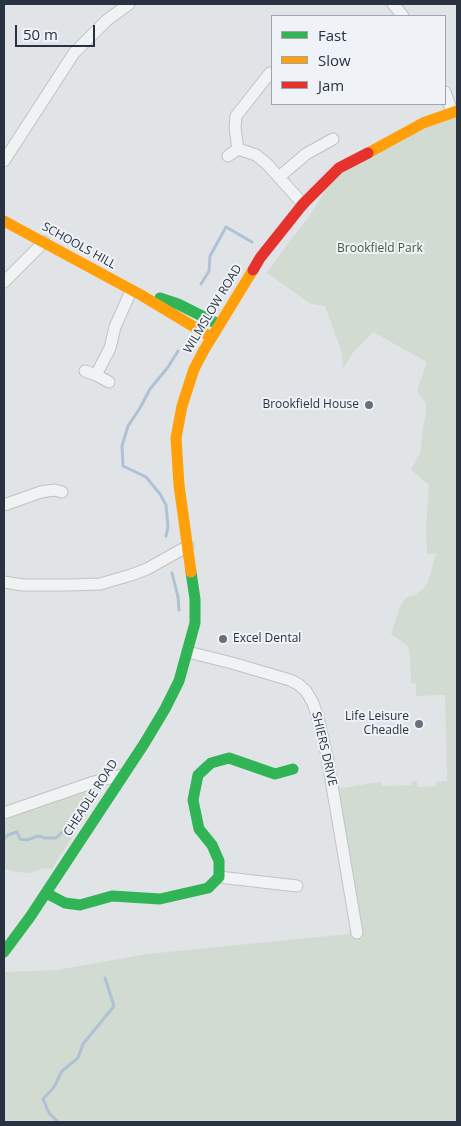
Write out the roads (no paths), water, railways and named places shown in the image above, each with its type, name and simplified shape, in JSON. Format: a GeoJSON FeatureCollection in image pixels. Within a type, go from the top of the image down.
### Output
{"type":"FeatureCollection","features":[{"type":"Feature","properties":{"kind":"main road","name":"WILMSLOW ROAD"},"geometry":{"type":"LineString","coordinates":[[188,652],[195,623],[195,599],[179,484],[176,438],[182,406],[194,370],[218,324],[260,258],[303,204],[339,168],[423,123],[455,111]]}},
{"type":"Feature","properties":{"kind":"main road","name":"SCHOOLS HILL"},"geometry":{"type":"LineString","coordinates":[[4,221],[136,293],[211,337]]}},
{"type":"Feature","properties":{"kind":"main road","name":"SCHOOLS HILL"},"geometry":{"type":"LineString","coordinates":[[136,293],[156,296],[178,304],[218,324]]}},
{"type":"Feature","properties":{"kind":"main road","name":"CHEADLE ROAD"},"geometry":{"type":"LineString","coordinates":[[4,952],[46,893],[165,709],[179,681],[188,652]]}},
{"type":"Feature","properties":{"kind":"main road"},"geometry":{"type":"LineString","coordinates":[[46,893],[66,903],[80,905],[112,896],[160,898],[208,888],[219,877],[219,861],[212,846],[199,830],[193,800],[198,775],[212,763],[229,758],[275,774],[293,769]]}},
{"type":"Feature","properties":{"kind":"street"},"geometry":{"type":"LineString","coordinates":[[4,160],[74,53],[107,20],[129,4]]}},
{"type":"Feature","properties":{"kind":"street"},"geometry":{"type":"LineString","coordinates":[[392,4],[402,15]]}},
{"type":"Feature","properties":{"kind":"street"},"geometry":{"type":"LineString","coordinates":[[238,149],[234,128],[236,116],[270,73]]}},
{"type":"Feature","properties":{"kind":"street"},"geometry":{"type":"LineString","coordinates":[[446,94],[455,111]]}},
{"type":"Feature","properties":{"kind":"street"},"geometry":{"type":"LineString","coordinates":[[279,177],[306,154],[334,139]]}},
{"type":"Feature","properties":{"kind":"street"},"geometry":{"type":"LineString","coordinates":[[228,156],[238,149]]}},
{"type":"Feature","properties":{"kind":"street"},"geometry":{"type":"LineString","coordinates":[[238,149],[256,155],[267,164],[303,204]]}},
{"type":"Feature","properties":{"kind":"street"},"geometry":{"type":"LineString","coordinates":[[4,282],[44,242]]}},
{"type":"Feature","properties":{"kind":"street"},"geometry":{"type":"LineString","coordinates":[[245,258],[255,265]]}},
{"type":"Feature","properties":{"kind":"street"},"geometry":{"type":"LineString","coordinates":[[96,375],[110,348],[115,327],[136,293]]}},
{"type":"Feature","properties":{"kind":"street"},"geometry":{"type":"LineString","coordinates":[[84,371],[109,382]]}},
{"type":"Feature","properties":{"kind":"street"},"geometry":{"type":"LineString","coordinates":[[4,505],[41,492],[54,490],[62,492]]}},
{"type":"Feature","properties":{"kind":"street"},"geometry":{"type":"LineString","coordinates":[[4,582],[23,585],[100,584],[147,569],[188,546]]}},
{"type":"Feature","properties":{"kind":"street","name":"SHIERS DRIVE"},"geometry":{"type":"LineString","coordinates":[[188,652],[290,680],[306,691],[313,703],[318,718],[327,756],[357,933]]}},
{"type":"Feature","properties":{"kind":"street"},"geometry":{"type":"LineString","coordinates":[[4,813],[94,782],[122,775]]}},
{"type":"Feature","properties":{"kind":"street"},"geometry":{"type":"LineString","coordinates":[[219,877],[297,886]]}},
{"type":"Feature","properties":{"kind":"waterway"},"geometry":{"type":"LineString","coordinates":[[201,284],[209,271],[210,256],[226,227],[252,242]]}},
{"type":"Feature","properties":{"kind":"waterway"},"geometry":{"type":"LineString","coordinates":[[166,536],[168,527],[166,505],[160,494],[146,477],[123,466],[122,446],[128,426],[150,389],[178,351]]}},
{"type":"Feature","properties":{"kind":"waterway"},"geometry":{"type":"LineString","coordinates":[[172,573],[179,610]]}},
{"type":"Feature","properties":{"kind":"waterway"},"geometry":{"type":"LineString","coordinates":[[4,839],[8,835],[17,832],[20,839],[27,840],[38,836],[56,838],[69,826],[76,815]]}},
{"type":"Feature","properties":{"kind":"waterway"},"geometry":{"type":"LineString","coordinates":[[58,1122],[49,1113],[43,1099],[54,1087],[62,1071],[78,1058],[83,1044],[114,1006],[105,978]]}},
{"type":"Feature","properties":{"kind":"place","name":"Brookfield House"},"geometry":{"type":"Point","coordinates":[369,405]}},
{"type":"Feature","properties":{"kind":"place","name":"Excel Dental"},"geometry":{"type":"Point","coordinates":[223,639]}},
{"type":"Feature","properties":{"kind":"place","name":"Life Leisure Cheadle"},"geometry":{"type":"Point","coordinates":[419,724]}},
{"type":"Feature","properties":{"kind":"park label","name":"Brookfield Park"},"geometry":{"type":"Point","coordinates":[380,249]}}]}
